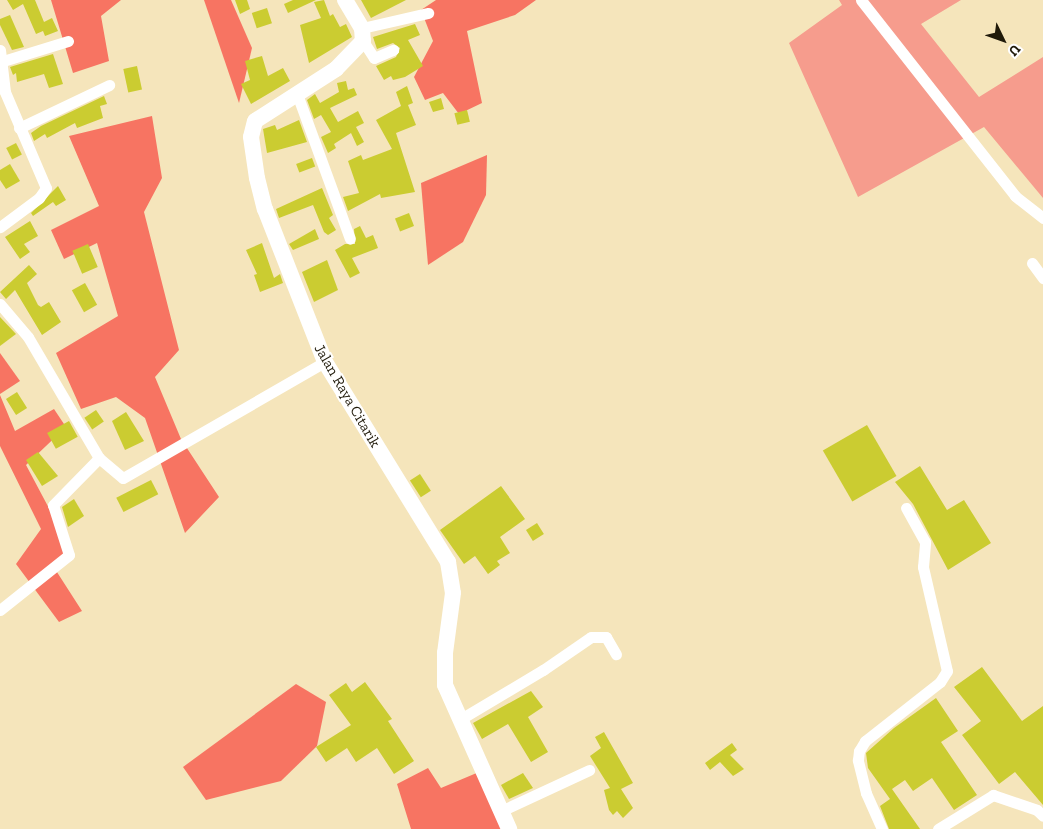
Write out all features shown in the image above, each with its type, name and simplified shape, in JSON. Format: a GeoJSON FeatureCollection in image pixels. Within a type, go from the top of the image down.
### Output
{"type":"FeatureCollection","features":[{"type":"Feature","properties":{"kind":"street"},"geometry":{"type":"LineString","coordinates":[[345,0],[374,58],[393,50]]}},
{"type":"Feature","properties":{"kind":"street"},"geometry":{"type":"LineString","coordinates":[[862,0],[1015,196],[1043,218]]}},
{"type":"Feature","properties":{"kind":"street"},"geometry":{"type":"LineString","coordinates":[[363,35],[428,13]]}},
{"type":"Feature","properties":{"kind":"street","name":"Jalan Raya Citarik"},"geometry":{"type":"LineString","coordinates":[[363,35],[336,69],[260,116],[252,128],[251,137],[265,209],[325,362],[448,562],[453,593],[444,653],[445,685],[459,720],[503,810],[509,829]]}},
{"type":"Feature","properties":{"kind":"street"},"geometry":{"type":"LineString","coordinates":[[0,227],[39,198],[46,188],[5,92],[1,56],[68,41]]}},
{"type":"Feature","properties":{"kind":"street"},"geometry":{"type":"LineString","coordinates":[[19,128],[109,85]]}},
{"type":"Feature","properties":{"kind":"street"},"geometry":{"type":"LineString","coordinates":[[297,94],[350,239]]}},
{"type":"Feature","properties":{"kind":"street"},"geometry":{"type":"LineString","coordinates":[[1032,263],[1043,278]]}},
{"type":"Feature","properties":{"kind":"street"},"geometry":{"type":"LineString","coordinates":[[0,304],[28,338],[99,458],[117,476],[127,477],[325,362]]}},
{"type":"Feature","properties":{"kind":"street"},"geometry":{"type":"LineString","coordinates":[[0,610],[69,555],[53,505],[99,458]]}},
{"type":"Feature","properties":{"kind":"street"},"geometry":{"type":"LineString","coordinates":[[882,829],[866,793],[858,760],[858,752],[865,742],[940,682],[947,671],[923,567],[925,542],[906,508]]}},
{"type":"Feature","properties":{"kind":"street"},"geometry":{"type":"LineString","coordinates":[[459,720],[543,670],[591,637],[606,636],[616,654]]}},
{"type":"Feature","properties":{"kind":"street"},"geometry":{"type":"LineString","coordinates":[[503,810],[589,770]]}},
{"type":"Feature","properties":{"kind":"street"},"geometry":{"type":"LineString","coordinates":[[938,829],[993,795],[1037,810],[1043,816]]}},
{"type":"Feature","properties":{"kind":"shaded area"},"geometry":{"type":"Polygon","coordinates":[[[51,0],[121,0],[101,16],[109,61],[73,73],[51,0]]]}},
{"type":"Feature","properties":{"kind":"shaded area"},"geometry":{"type":"Polygon","coordinates":[[[204,0],[231,0],[252,48],[239,103],[204,0]]]}},
{"type":"Feature","properties":{"kind":"shaded area"},"geometry":{"type":"Polygon","coordinates":[[[436,0],[536,0],[515,15],[467,31],[482,103],[459,114],[443,93],[425,100],[414,77],[433,41],[421,10],[436,0]]]}},
{"type":"Feature","properties":{"kind":"shaded area"},"geometry":{"type":"Polygon","coordinates":[[[839,0],[961,0],[921,24],[979,97],[1043,57],[1043,198],[984,127],[858,197],[789,43],[842,5],[839,0]]]}},
{"type":"Feature","properties":{"kind":"shaded area"},"geometry":{"type":"Polygon","coordinates":[[[152,116],[162,178],[144,212],[179,350],[155,377],[181,439],[219,497],[185,533],[145,418],[116,397],[81,409],[56,353],[118,316],[97,243],[64,259],[51,230],[99,206],[69,136],[152,116]]]}},
{"type":"Feature","properties":{"kind":"shaded area"},"geometry":{"type":"Polygon","coordinates":[[[487,155],[486,195],[463,242],[428,265],[421,183],[487,155]]]}},
{"type":"Feature","properties":{"kind":"shaded area"},"geometry":{"type":"Polygon","coordinates":[[[0,353],[20,381],[0,394],[0,353]]]}},
{"type":"Feature","properties":{"kind":"shaded area"},"geometry":{"type":"Polygon","coordinates":[[[0,395],[15,431],[54,409],[66,427],[26,465],[68,544],[55,569],[82,611],[59,622],[16,564],[41,529],[0,446],[0,395]]]}},
{"type":"Feature","properties":{"kind":"shaded area"},"geometry":{"type":"Polygon","coordinates":[[[296,684],[326,702],[317,746],[281,781],[206,800],[183,767],[296,684]]]}},
{"type":"Feature","properties":{"kind":"shaded area"},"geometry":{"type":"Polygon","coordinates":[[[428,768],[441,788],[479,772],[509,829],[411,829],[397,784],[428,768]]]}},
{"type":"Feature","properties":{"kind":"building"},"geometry":{"type":"Polygon","coordinates":[[[7,0],[35,0],[44,22],[52,18],[58,31],[45,36],[43,31],[36,34],[23,4],[13,10],[7,0]]]}},
{"type":"Feature","properties":{"kind":"building"},"geometry":{"type":"Polygon","coordinates":[[[235,0],[247,0],[250,9],[240,14],[235,0]]]}},
{"type":"Feature","properties":{"kind":"building"},"geometry":{"type":"Polygon","coordinates":[[[293,0],[316,0],[288,13],[284,4],[293,0]]]}},
{"type":"Feature","properties":{"kind":"building"},"geometry":{"type":"Polygon","coordinates":[[[324,0],[330,16],[333,14],[340,27],[346,24],[352,37],[309,63],[300,25],[321,18],[314,2],[324,0]]]}},
{"type":"Feature","properties":{"kind":"building"},"geometry":{"type":"Polygon","coordinates":[[[361,0],[406,0],[371,18],[361,0]]]}},
{"type":"Feature","properties":{"kind":"building"},"geometry":{"type":"Polygon","coordinates":[[[267,8],[272,23],[257,28],[252,13],[267,8]]]}},
{"type":"Feature","properties":{"kind":"building"},"geometry":{"type":"Polygon","coordinates":[[[10,15],[24,47],[12,50],[0,25],[0,19],[10,15]]]}},
{"type":"Feature","properties":{"kind":"building"},"geometry":{"type":"Polygon","coordinates":[[[415,24],[420,35],[408,40],[423,66],[405,77],[393,80],[391,76],[384,80],[376,66],[396,57],[400,48],[393,43],[377,49],[373,37],[415,24]]]}},
{"type":"Feature","properties":{"kind":"building"},"geometry":{"type":"Polygon","coordinates":[[[53,54],[63,84],[49,88],[44,74],[17,82],[16,73],[13,75],[10,67],[53,54]]]}},
{"type":"Feature","properties":{"kind":"building"},"geometry":{"type":"Polygon","coordinates":[[[262,56],[268,76],[283,68],[290,81],[251,104],[241,84],[250,80],[245,61],[262,56]]]}},
{"type":"Feature","properties":{"kind":"building"},"geometry":{"type":"Polygon","coordinates":[[[137,66],[142,89],[128,92],[123,69],[137,66]]]}},
{"type":"Feature","properties":{"kind":"building"},"geometry":{"type":"Polygon","coordinates":[[[346,81],[348,90],[354,88],[357,95],[330,108],[338,122],[358,111],[364,123],[356,127],[364,142],[357,146],[351,133],[334,144],[336,148],[328,153],[321,137],[331,132],[321,115],[314,119],[307,100],[315,94],[320,103],[339,92],[337,83],[346,81]]]}},
{"type":"Feature","properties":{"kind":"building"},"geometry":{"type":"Polygon","coordinates":[[[407,86],[413,103],[408,105],[416,125],[396,133],[415,192],[381,198],[380,194],[348,211],[343,197],[359,193],[348,161],[361,155],[363,160],[392,149],[376,120],[401,106],[396,92],[407,86]]]}},
{"type":"Feature","properties":{"kind":"building"},"geometry":{"type":"Polygon","coordinates":[[[104,96],[107,104],[100,106],[103,118],[77,128],[75,123],[47,138],[45,134],[34,141],[31,133],[41,126],[104,96]]]}},
{"type":"Feature","properties":{"kind":"building"},"geometry":{"type":"Polygon","coordinates":[[[441,98],[444,109],[433,112],[429,102],[441,98]]]}},
{"type":"Feature","properties":{"kind":"building"},"geometry":{"type":"Polygon","coordinates":[[[467,110],[470,122],[457,125],[454,113],[467,110]]]}},
{"type":"Feature","properties":{"kind":"building"},"geometry":{"type":"Polygon","coordinates":[[[299,120],[307,142],[267,153],[263,129],[275,125],[277,130],[299,120]]]}},
{"type":"Feature","properties":{"kind":"building"},"geometry":{"type":"Polygon","coordinates":[[[16,143],[22,155],[12,160],[6,148],[16,143]]]}},
{"type":"Feature","properties":{"kind":"building"},"geometry":{"type":"Polygon","coordinates":[[[312,158],[315,166],[299,172],[296,164],[312,158]]]}},
{"type":"Feature","properties":{"kind":"building"},"geometry":{"type":"Polygon","coordinates":[[[10,164],[20,181],[6,189],[0,180],[0,170],[10,164]]]}},
{"type":"Feature","properties":{"kind":"building"},"geometry":{"type":"Polygon","coordinates":[[[58,186],[66,200],[56,206],[53,202],[33,216],[31,213],[58,186]]]}},
{"type":"Feature","properties":{"kind":"building"},"geometry":{"type":"Polygon","coordinates":[[[322,188],[333,215],[329,218],[336,230],[328,235],[324,232],[313,205],[279,218],[276,209],[322,188]]]}},
{"type":"Feature","properties":{"kind":"building"},"geometry":{"type":"Polygon","coordinates":[[[409,213],[414,226],[400,231],[395,218],[409,213]]]}},
{"type":"Feature","properties":{"kind":"building"},"geometry":{"type":"Polygon","coordinates":[[[30,221],[38,236],[24,244],[30,252],[20,259],[5,237],[30,221]]]}},
{"type":"Feature","properties":{"kind":"building"},"geometry":{"type":"Polygon","coordinates":[[[360,226],[366,238],[373,235],[378,248],[352,258],[360,273],[350,278],[335,250],[345,244],[355,244],[354,229],[360,226]]]}},
{"type":"Feature","properties":{"kind":"building"},"geometry":{"type":"Polygon","coordinates":[[[315,229],[319,239],[293,250],[289,244],[315,229]]]}},
{"type":"Feature","properties":{"kind":"building"},"geometry":{"type":"Polygon","coordinates":[[[262,243],[274,278],[280,274],[283,283],[260,292],[254,275],[257,274],[246,250],[262,243]]]}},
{"type":"Feature","properties":{"kind":"building"},"geometry":{"type":"Polygon","coordinates":[[[88,244],[98,267],[82,274],[72,251],[88,244]]]}},
{"type":"Feature","properties":{"kind":"building"},"geometry":{"type":"Polygon","coordinates":[[[327,260],[338,290],[314,302],[302,272],[327,260]]]}},
{"type":"Feature","properties":{"kind":"building"},"geometry":{"type":"Polygon","coordinates":[[[29,265],[37,274],[27,283],[38,305],[41,307],[49,302],[61,322],[42,335],[15,290],[6,299],[0,292],[29,265]]]}},
{"type":"Feature","properties":{"kind":"building"},"geometry":{"type":"Polygon","coordinates":[[[85,283],[97,305],[84,312],[72,290],[85,283]]]}},
{"type":"Feature","properties":{"kind":"building"},"geometry":{"type":"Polygon","coordinates":[[[0,317],[16,334],[0,346],[0,317]]]}},
{"type":"Feature","properties":{"kind":"building"},"geometry":{"type":"Polygon","coordinates":[[[17,392],[27,408],[16,415],[6,399],[17,392]]]}},
{"type":"Feature","properties":{"kind":"building"},"geometry":{"type":"Polygon","coordinates":[[[96,410],[104,422],[92,429],[84,418],[96,410]]]}},
{"type":"Feature","properties":{"kind":"building"},"geometry":{"type":"Polygon","coordinates":[[[126,412],[144,441],[125,450],[112,421],[126,412]]]}},
{"type":"Feature","properties":{"kind":"building"},"geometry":{"type":"Polygon","coordinates":[[[69,421],[78,437],[56,449],[47,433],[69,421]]]}},
{"type":"Feature","properties":{"kind":"building"},"geometry":{"type":"Polygon","coordinates":[[[867,425],[896,476],[852,502],[823,450],[867,425]]]}},
{"type":"Feature","properties":{"kind":"building"},"geometry":{"type":"Polygon","coordinates":[[[38,452],[58,476],[42,486],[26,460],[38,452]]]}},
{"type":"Feature","properties":{"kind":"building"},"geometry":{"type":"Polygon","coordinates":[[[920,466],[947,510],[964,500],[991,543],[948,570],[913,504],[895,482],[920,466]]]}},
{"type":"Feature","properties":{"kind":"building"},"geometry":{"type":"Polygon","coordinates":[[[420,474],[431,491],[421,497],[410,481],[420,474]]]}},
{"type":"Feature","properties":{"kind":"building"},"geometry":{"type":"Polygon","coordinates":[[[151,480],[158,494],[124,512],[116,498],[151,480]]]}},
{"type":"Feature","properties":{"kind":"building"},"geometry":{"type":"Polygon","coordinates":[[[501,486],[525,519],[500,537],[510,553],[497,561],[500,565],[488,574],[475,556],[464,564],[440,530],[501,486]]]}},
{"type":"Feature","properties":{"kind":"building"},"geometry":{"type":"Polygon","coordinates":[[[74,499],[84,516],[68,527],[62,507],[74,499]]]}},
{"type":"Feature","properties":{"kind":"building"},"geometry":{"type":"Polygon","coordinates":[[[537,523],[544,534],[533,541],[526,530],[537,523]]]}},
{"type":"Feature","properties":{"kind":"building"},"geometry":{"type":"Polygon","coordinates":[[[982,667],[1022,721],[1043,706],[1043,805],[1015,772],[999,784],[962,735],[981,721],[954,687],[982,667]]]}},
{"type":"Feature","properties":{"kind":"building"},"geometry":{"type":"Polygon","coordinates":[[[365,682],[392,719],[388,721],[414,761],[394,774],[377,748],[356,762],[347,748],[326,762],[316,747],[351,725],[329,695],[346,683],[352,692],[365,682]]]}},
{"type":"Feature","properties":{"kind":"building"},"geometry":{"type":"Polygon","coordinates":[[[531,691],[543,707],[528,717],[548,752],[531,762],[508,724],[482,739],[473,723],[531,691]]]}},
{"type":"Feature","properties":{"kind":"building"},"geometry":{"type":"Polygon","coordinates":[[[936,698],[958,731],[941,742],[977,795],[954,810],[932,778],[913,791],[905,780],[892,789],[920,829],[889,829],[880,806],[890,799],[868,768],[866,753],[894,728],[936,698]]]}},
{"type":"Feature","properties":{"kind":"building"},"geometry":{"type":"Polygon","coordinates":[[[604,732],[633,783],[621,789],[633,808],[623,818],[617,811],[613,815],[609,810],[604,790],[610,788],[590,756],[601,748],[595,737],[604,732]]]}},
{"type":"Feature","properties":{"kind":"building"},"geometry":{"type":"Polygon","coordinates":[[[732,743],[737,750],[730,755],[744,769],[733,776],[720,762],[710,770],[705,763],[732,743]]]}},
{"type":"Feature","properties":{"kind":"building"},"geometry":{"type":"Polygon","coordinates":[[[523,773],[533,788],[509,799],[501,785],[523,773]]]}}]}
